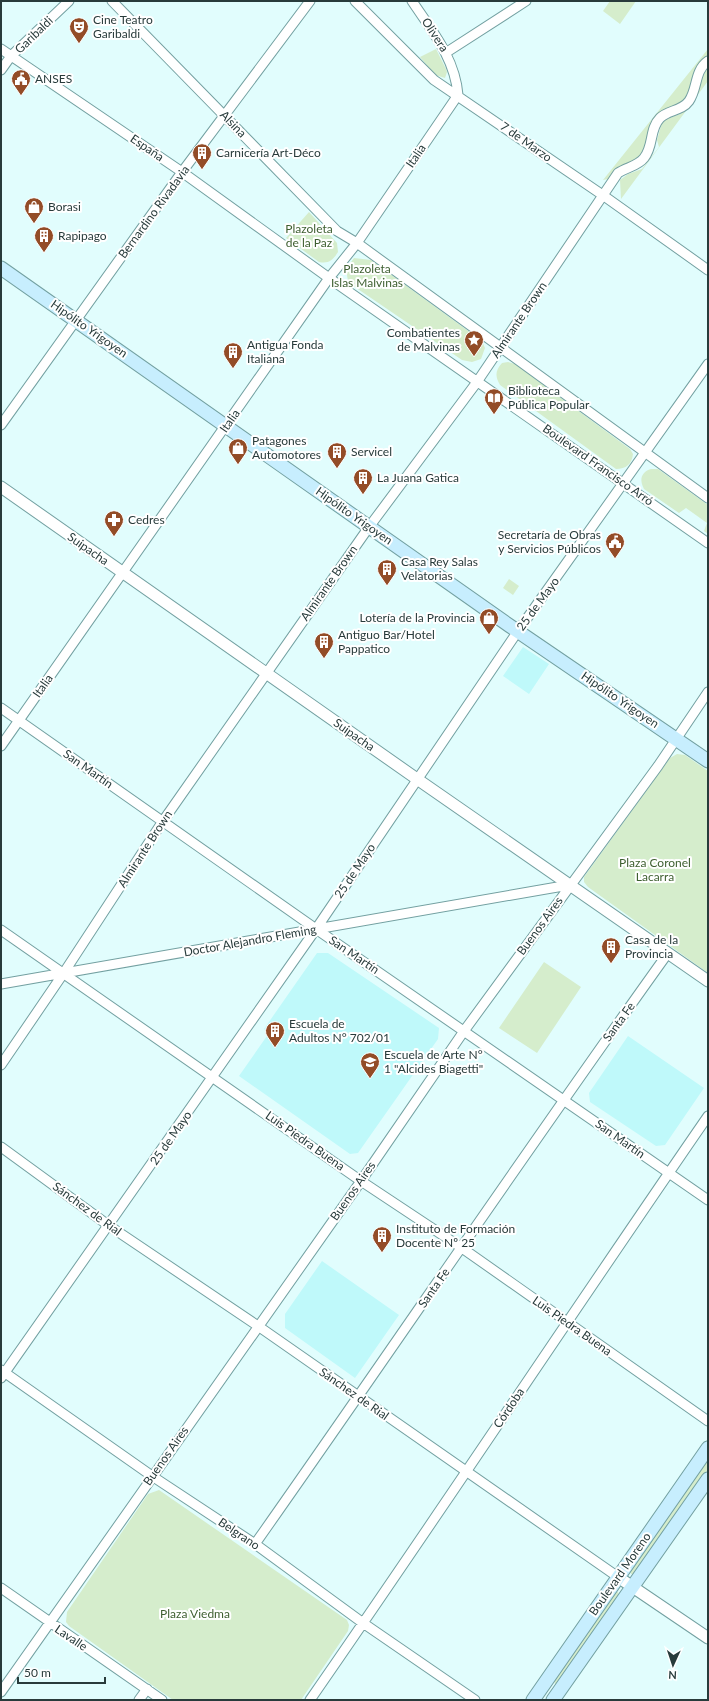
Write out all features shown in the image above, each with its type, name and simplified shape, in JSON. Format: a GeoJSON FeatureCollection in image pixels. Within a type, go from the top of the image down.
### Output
{"type":"FeatureCollection","features":[{"type":"Feature","properties":{"kind":"main road","name":"Hipólito Yrigoyen"},"geometry":{"type":"LineString","coordinates":[[1,268],[518,631],[708,761]]}},
{"type":"Feature","properties":{"kind":"main road","name":"Boulevard Moreno"},"geometry":{"type":"LineString","coordinates":[[533,1700],[708,1448]]}},
{"type":"Feature","properties":{"kind":"main road","name":"Boulevard Moreno"},"geometry":{"type":"LineString","coordinates":[[554,1700],[708,1479]]}},
{"type":"Feature","properties":{"kind":"street","name":"Garibaldi"},"geometry":{"type":"LineString","coordinates":[[1,70],[11,56],[69,1]]}},
{"type":"Feature","properties":{"kind":"street","name":"Alsina"},"geometry":{"type":"LineString","coordinates":[[112,1],[336,231],[357,243]]}},
{"type":"Feature","properties":{"kind":"street","name":"Bernardino Rivadavia"},"geometry":{"type":"LineString","coordinates":[[1,425],[182,172],[310,1]]}},
{"type":"Feature","properties":{"kind":"street","name":"7 de Marzo"},"geometry":{"type":"LineString","coordinates":[[355,1],[434,80],[604,196],[708,270]]}},
{"type":"Feature","properties":{"kind":"street","name":"Olivera"},"geometry":{"type":"LineString","coordinates":[[412,1],[447,52],[456,78],[458,95]]}},
{"type":"Feature","properties":{"kind":"street"},"geometry":{"type":"LineString","coordinates":[[447,52],[526,1]]}},
{"type":"Feature","properties":{"kind":"street","name":"España"},"geometry":{"type":"LineString","coordinates":[[1,49],[182,172],[329,278]]}},
{"type":"Feature","properties":{"kind":"street","name":"Almirante Brown"},"geometry":{"type":"LineString","coordinates":[[1,1065],[63,974],[163,821],[369,527],[477,382],[604,196],[618,173],[635,165],[645,157],[651,144],[654,130],[660,118],[688,102],[693,94],[699,70],[708,61]]}},
{"type":"Feature","properties":{"kind":"street","name":"Italia"},"geometry":{"type":"LineString","coordinates":[[1,746],[329,278],[357,243],[458,95]]}},
{"type":"Feature","properties":{"kind":"street"},"geometry":{"type":"LineString","coordinates":[[357,243],[501,346],[708,498]]}},
{"type":"Feature","properties":{"kind":"street","name":"Boulevard Francisco Arró"},"geometry":{"type":"LineString","coordinates":[[329,278],[708,543]]}},
{"type":"Feature","properties":{"kind":"street","name":"25 de Mayo"},"geometry":{"type":"LineString","coordinates":[[2,1373],[214,1077],[518,631],[708,364]]}},
{"type":"Feature","properties":{"kind":"street","name":"Suipacha"},"geometry":{"type":"LineString","coordinates":[[1,487],[708,981]]}},
{"type":"Feature","properties":{"kind":"street","name":"Buenos Aires"},"geometry":{"type":"LineString","coordinates":[[1,1692],[361,1181],[464,1031],[569,885],[658,766],[675,738],[708,692]]}},
{"type":"Feature","properties":{"kind":"street","name":"San Martín"},"geometry":{"type":"LineString","coordinates":[[1,708],[316,929],[708,1200]]}},
{"type":"Feature","properties":{"kind":"street","name":"Doctor Alejandro Fleming"},"geometry":{"type":"LineString","coordinates":[[1,984],[569,885]]}},
{"type":"Feature","properties":{"kind":"street","name":"Luis Piedra Buena"},"geometry":{"type":"LineString","coordinates":[[1,930],[214,1077],[361,1181],[462,1248],[565,1322],[708,1421]]}},
{"type":"Feature","properties":{"kind":"street","name":"Santa Fe"},"geometry":{"type":"LineString","coordinates":[[255,1544],[462,1248],[563,1099],[668,953]]}},
{"type":"Feature","properties":{"kind":"street","name":"Córdoba"},"geometry":{"type":"LineString","coordinates":[[310,1700],[466,1472],[565,1322],[708,1116]]}},
{"type":"Feature","properties":{"kind":"street","name":"Sánchez de Rial"},"geometry":{"type":"LineString","coordinates":[[1,1147],[108,1226],[258,1326],[618,1578],[634,1586],[708,1638]]}},
{"type":"Feature","properties":{"kind":"street","name":"Belgrano"},"geometry":{"type":"LineString","coordinates":[[2,1373],[152,1476],[255,1544],[363,1623],[475,1700]]}},
{"type":"Feature","properties":{"kind":"street","name":"Lavalle"},"geometry":{"type":"LineString","coordinates":[[1,1588],[162,1700]]}},
{"type":"Feature","properties":{"kind":"street"},"geometry":{"type":"LineString","coordinates":[[139,1700],[147,1689]]}},
{"type":"Feature","properties":{"kind":"shaded area"},"geometry":{"type":"Polygon","coordinates":[[[523,647],[549,664],[529,694],[503,676],[523,647]]]}},
{"type":"Feature","properties":{"kind":"shaded area"},"geometry":{"type":"Polygon","coordinates":[[[317,953],[328,953],[439,1028],[438,1039],[358,1153],[350,1154],[239,1076],[269,1033],[264,1029],[317,953]]]}},
{"type":"Feature","properties":{"kind":"shaded area"},"geometry":{"type":"Polygon","coordinates":[[[628,1036],[704,1088],[665,1145],[656,1146],[590,1102],[589,1093],[628,1036]]]}},
{"type":"Feature","properties":{"kind":"shaded area"},"geometry":{"type":"Polygon","coordinates":[[[322,1261],[399,1315],[355,1378],[285,1328],[285,1314],[322,1261]]]}},
{"type":"Feature","properties":{"kind":"green space"},"geometry":{"type":"Polygon","coordinates":[[[610,1],[636,1],[620,24],[603,11],[610,1]]]}},
{"type":"Feature","properties":{"kind":"green space"},"geometry":{"type":"Polygon","coordinates":[[[436,49],[447,72],[445,78],[435,75],[420,57],[436,49]]]}},
{"type":"Feature","properties":{"kind":"green space"},"geometry":{"type":"Polygon","coordinates":[[[708,49],[708,56],[701,62],[694,72],[691,88],[682,103],[652,122],[644,152],[638,159],[618,167],[608,179],[603,180],[708,49]]]}},
{"type":"Feature","properties":{"kind":"green space"},"geometry":{"type":"Polygon","coordinates":[[[708,65],[708,81],[621,199],[620,180],[628,174],[642,169],[659,147],[657,140],[662,122],[683,113],[690,105],[708,65]]]}},
{"type":"Feature","properties":{"kind":"green space","name":"Plazoleta de la Paz"},"geometry":{"type":"Polygon","coordinates":[[[309,212],[337,243],[338,252],[328,262],[319,262],[286,238],[309,212]]]}},
{"type":"Feature","properties":{"kind":"green space","name":"Plazoleta Islas Malvinas"},"geometry":{"type":"Polygon","coordinates":[[[354,258],[371,260],[482,341],[485,348],[481,359],[472,362],[462,360],[349,283],[347,270],[354,258]]]}},
{"type":"Feature","properties":{"kind":"green space"},"geometry":{"type":"Polygon","coordinates":[[[508,362],[515,364],[630,449],[633,454],[630,463],[626,467],[616,469],[500,385],[497,379],[497,371],[502,363],[508,362]]]}},
{"type":"Feature","properties":{"kind":"green space"},"geometry":{"type":"Polygon","coordinates":[[[651,469],[658,469],[708,505],[708,534],[704,531],[707,523],[686,508],[679,513],[644,489],[641,480],[643,474],[651,469]]]}},
{"type":"Feature","properties":{"kind":"green space"},"geometry":{"type":"Polygon","coordinates":[[[509,579],[519,586],[513,595],[503,588],[509,579]]]}},
{"type":"Feature","properties":{"kind":"green space","name":"Plaza Coronel Lacarra"},"geometry":{"type":"Polygon","coordinates":[[[677,754],[685,755],[708,771],[708,973],[588,887],[584,882],[584,877],[670,758],[677,754]]]}},
{"type":"Feature","properties":{"kind":"green space"},"geometry":{"type":"Polygon","coordinates":[[[544,962],[581,987],[537,1053],[499,1028],[544,962]]]}},
{"type":"Feature","properties":{"kind":"green space"},"geometry":{"type":"Polygon","coordinates":[[[708,1458],[708,1469],[635,1574],[631,1574],[630,1570],[708,1458]]]}},
{"type":"Feature","properties":{"kind":"green space","name":"Plaza Viedma"},"geometry":{"type":"Polygon","coordinates":[[[159,1490],[347,1620],[349,1625],[348,1631],[301,1700],[173,1700],[69,1626],[66,1622],[67,1612],[148,1494],[159,1490]]]}},
{"type":"Feature","properties":{"kind":"green space"},"geometry":{"type":"Polygon","coordinates":[[[615,1592],[618,1592],[619,1595],[556,1687],[554,1681],[615,1592]]]}},
{"type":"Feature","properties":{"kind":"place","name":"Cine Teatro Garibaldi"},"geometry":{"type":"Point","coordinates":[79,44]}},
{"type":"Feature","properties":{"kind":"place","name":"ANSES"},"geometry":{"type":"Point","coordinates":[21,96]}},
{"type":"Feature","properties":{"kind":"place","name":"Carnicería Art-Déco"},"geometry":{"type":"Point","coordinates":[202,170]}},
{"type":"Feature","properties":{"kind":"place","name":"Borasi"},"geometry":{"type":"Point","coordinates":[34,224]}},
{"type":"Feature","properties":{"kind":"place","name":"Rapipago"},"geometry":{"type":"Point","coordinates":[44,253]}},
{"type":"Feature","properties":{"kind":"place","name":"Combatientes de Malvinas"},"geometry":{"type":"Point","coordinates":[474,357]}},
{"type":"Feature","properties":{"kind":"place","name":"Antigua Fonda Italiana"},"geometry":{"type":"Point","coordinates":[233,369]}},
{"type":"Feature","properties":{"kind":"place","name":"Biblioteca Pública Popular"},"geometry":{"type":"Point","coordinates":[494,415]}},
{"type":"Feature","properties":{"kind":"place","name":"Patagones Automotores"},"geometry":{"type":"Point","coordinates":[238,465]}},
{"type":"Feature","properties":{"kind":"place","name":"Servicel"},"geometry":{"type":"Point","coordinates":[337,469]}},
{"type":"Feature","properties":{"kind":"place","name":"La Juana Gatica"},"geometry":{"type":"Point","coordinates":[363,495]}},
{"type":"Feature","properties":{"kind":"place","name":"Cedres"},"geometry":{"type":"Point","coordinates":[114,537]}},
{"type":"Feature","properties":{"kind":"place","name":"Secretaría de Obras y Servicios Públicos"},"geometry":{"type":"Point","coordinates":[615,559]}},
{"type":"Feature","properties":{"kind":"place","name":"Casa Rey Salas Velatorias"},"geometry":{"type":"Point","coordinates":[387,586]}},
{"type":"Feature","properties":{"kind":"place","name":"Lotería de la Provincia"},"geometry":{"type":"Point","coordinates":[489,635]}},
{"type":"Feature","properties":{"kind":"place","name":"Antiguo Bar/Hotel Pappatico"},"geometry":{"type":"Point","coordinates":[324,659]}},
{"type":"Feature","properties":{"kind":"place","name":"Casa de la Provincia"},"geometry":{"type":"Point","coordinates":[611,964]}},
{"type":"Feature","properties":{"kind":"place","name":"Escuela de Adultos N° 702/01"},"geometry":{"type":"Point","coordinates":[275,1048]}},
{"type":"Feature","properties":{"kind":"place","name":"Escuela de Arte N° 1 \"Alcides Biagetti\""},"geometry":{"type":"Point","coordinates":[370,1079]}},
{"type":"Feature","properties":{"kind":"place","name":"Instituto de Formación Docente Nº 25"},"geometry":{"type":"Point","coordinates":[382,1253]}}]}
